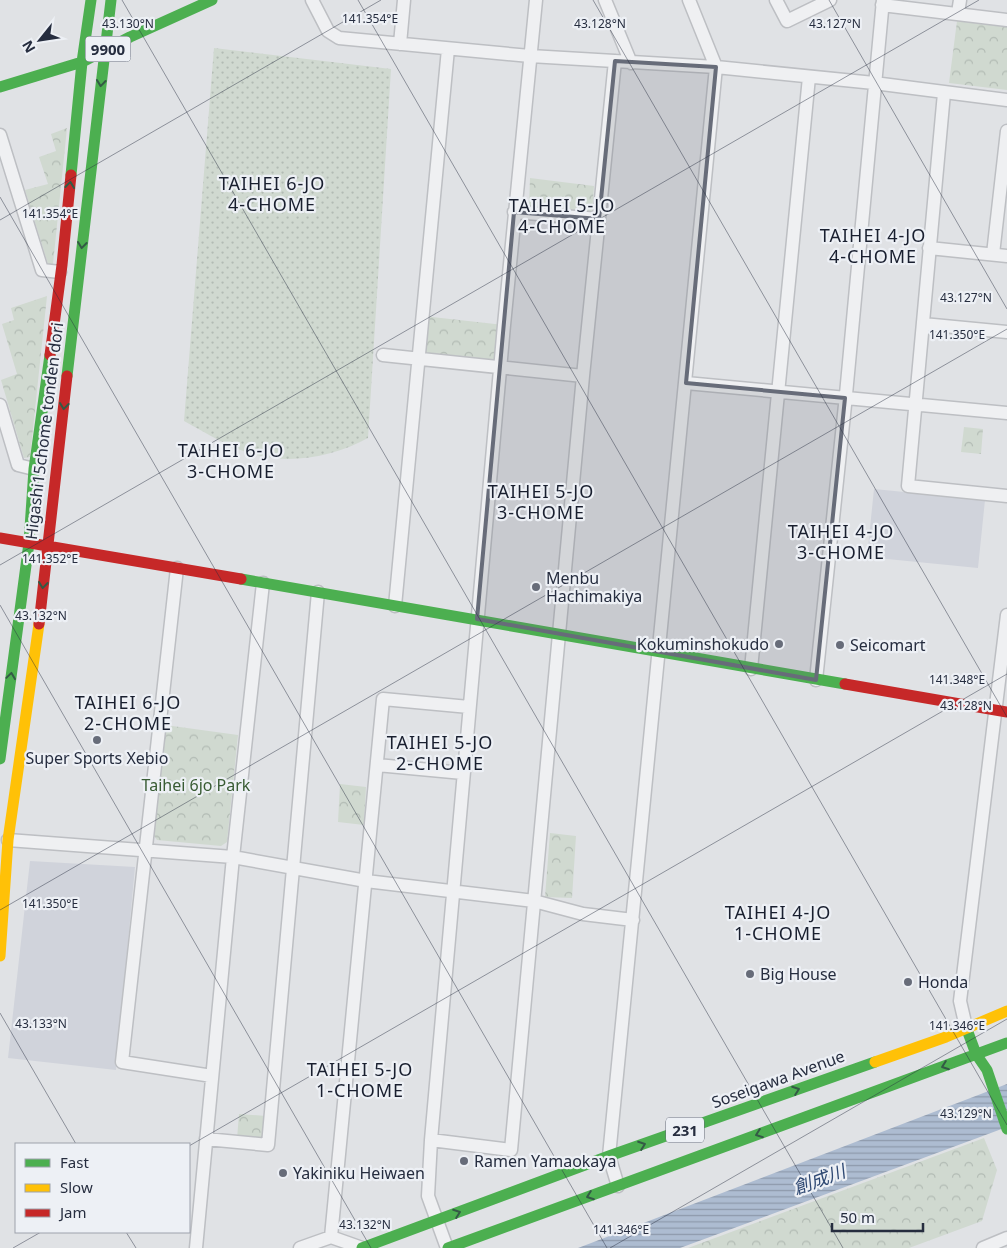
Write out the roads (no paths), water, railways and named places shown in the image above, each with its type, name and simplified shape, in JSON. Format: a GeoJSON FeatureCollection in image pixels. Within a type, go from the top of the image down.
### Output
{"type":"FeatureCollection","features":[{"type":"Feature","properties":{"kind":"main road","name":"Higashi15chome tonden dori"},"geometry":{"type":"LineString","coordinates":[[0,759],[29,543],[34,469],[60,272],[82,62],[91,0]]}},
{"type":"Feature","properties":{"kind":"main road","name":"Higashi15chome tonden dori"},"geometry":{"type":"LineString","coordinates":[[0,956],[4,840],[33,672],[111,0]]}},
{"type":"Feature","properties":{"kind":"main road","name":"9900"},"geometry":{"type":"LineString","coordinates":[[0,87],[82,62],[130,37],[212,0]]}},
{"type":"Feature","properties":{"kind":"main road"},"geometry":{"type":"LineString","coordinates":[[0,538],[477,619],[1001,712]]}},
{"type":"Feature","properties":{"kind":"main road","name":"Soseigawa Avenue"},"geometry":{"type":"LineString","coordinates":[[362,1248],[609,1156],[946,1037],[1007,1011]]}},
{"type":"Feature","properties":{"kind":"main road"},"geometry":{"type":"LineString","coordinates":[[966,1027],[976,1054],[987,1070],[1007,1129]]}},
{"type":"Feature","properties":{"kind":"main road","name":"231"},"geometry":{"type":"LineString","coordinates":[[448,1248],[1007,1043]]}},
{"type":"Feature","properties":{"kind":"street"},"geometry":{"type":"LineString","coordinates":[[312,0],[328,31],[338,38],[530,56],[716,68],[874,83],[1007,100]]}},
{"type":"Feature","properties":{"kind":"street"},"geometry":{"type":"LineString","coordinates":[[400,44],[404,0]]}},
{"type":"Feature","properties":{"kind":"street"},"geometry":{"type":"LineString","coordinates":[[448,1248],[428,1196],[431,1140],[514,212],[536,0]]}},
{"type":"Feature","properties":{"kind":"street"},"geometry":{"type":"LineString","coordinates":[[605,0],[631,63]]}},
{"type":"Feature","properties":{"kind":"street"},"geometry":{"type":"LineString","coordinates":[[618,1186],[609,1156],[716,68],[689,0]]}},
{"type":"Feature","properties":{"kind":"street"},"geometry":{"type":"LineString","coordinates":[[776,0],[788,21],[830,0]]}},
{"type":"Feature","properties":{"kind":"street"},"geometry":{"type":"LineString","coordinates":[[816,680],[883,2],[959,6],[1007,20]]}},
{"type":"Feature","properties":{"kind":"street"},"geometry":{"type":"LineString","coordinates":[[395,606],[448,49]]}},
{"type":"Feature","properties":{"kind":"street"},"geometry":{"type":"LineString","coordinates":[[431,1140],[510,1150],[583,376],[615,62]]}},
{"type":"Feature","properties":{"kind":"street"},"geometry":{"type":"LineString","coordinates":[[751,669],[810,77]]}},
{"type":"Feature","properties":{"kind":"street"},"geometry":{"type":"LineString","coordinates":[[944,93],[908,486],[1007,496]]}},
{"type":"Feature","properties":{"kind":"street"},"geometry":{"type":"LineString","coordinates":[[993,254],[1007,130]]}},
{"type":"Feature","properties":{"kind":"street"},"geometry":{"type":"LineString","coordinates":[[0,135],[42,270],[60,272]]}},
{"type":"Feature","properties":{"kind":"street"},"geometry":{"type":"LineString","coordinates":[[0,181],[13,177]]}},
{"type":"Feature","properties":{"kind":"street"},"geometry":{"type":"LineString","coordinates":[[514,212],[599,219]]}},
{"type":"Feature","properties":{"kind":"street"},"geometry":{"type":"LineString","coordinates":[[929,248],[1007,256]]}},
{"type":"Feature","properties":{"kind":"street"},"geometry":{"type":"LineString","coordinates":[[923,324],[1007,332]]}},
{"type":"Feature","properties":{"kind":"street"},"geometry":{"type":"LineString","coordinates":[[383,355],[583,376]]}},
{"type":"Feature","properties":{"kind":"street"},"geometry":{"type":"LineString","coordinates":[[686,383],[1007,413]]}},
{"type":"Feature","properties":{"kind":"street"},"geometry":{"type":"LineString","coordinates":[[0,405],[18,465],[34,469]]}},
{"type":"Feature","properties":{"kind":"street"},"geometry":{"type":"LineString","coordinates":[[177,568],[122,1062],[212,1076]]}},
{"type":"Feature","properties":{"kind":"street"},"geometry":{"type":"LineString","coordinates":[[196,1248],[233,857],[263,583]]}},
{"type":"Feature","properties":{"kind":"street"},"geometry":{"type":"LineString","coordinates":[[206,1139],[268,1145],[318,592]]}},
{"type":"Feature","properties":{"kind":"street"},"geometry":{"type":"LineString","coordinates":[[966,1027],[960,1001],[1001,712],[1007,616]]}},
{"type":"Feature","properties":{"kind":"street"},"geometry":{"type":"LineString","coordinates":[[331,1237],[383,699],[469,707]]}},
{"type":"Feature","properties":{"kind":"street"},"geometry":{"type":"LineString","coordinates":[[377,765],[463,773]]}},
{"type":"Feature","properties":{"kind":"street"},"geometry":{"type":"LineString","coordinates":[[4,840],[233,857],[366,881],[534,901],[582,914],[633,920]]}},
{"type":"Feature","properties":{"kind":"street"},"geometry":{"type":"LineString","coordinates":[[300,1248],[331,1237],[362,1248]]}},
{"type":"Feature","properties":{"kind":"street"},"geometry":{"type":"LineString","coordinates":[[983,1248],[1007,1238]]}},
{"type":"Feature","properties":{"kind":"water","name":"創成川"},"geometry":{"type":"Polygon","coordinates":[[[1007,1084],[1007,1127],[680,1248],[578,1248],[1007,1084]]]}},
{"type":"Feature","properties":{"kind":"place","name":"Menbu Hachimakiya"},"geometry":{"type":"Point","coordinates":[536,587]}},
{"type":"Feature","properties":{"kind":"place","name":"Kokuminshokudo"},"geometry":{"type":"Point","coordinates":[779,644]}},
{"type":"Feature","properties":{"kind":"place","name":"Seicomart"},"geometry":{"type":"Point","coordinates":[840,645]}},
{"type":"Feature","properties":{"kind":"place","name":"Super Sports Xebio"},"geometry":{"type":"Point","coordinates":[97,740]}},
{"type":"Feature","properties":{"kind":"place","name":"Big House"},"geometry":{"type":"Point","coordinates":[750,974]}},
{"type":"Feature","properties":{"kind":"place","name":"Honda"},"geometry":{"type":"Point","coordinates":[908,982]}},
{"type":"Feature","properties":{"kind":"place","name":"Ramen Yamaokaya"},"geometry":{"type":"Point","coordinates":[464,1161]}},
{"type":"Feature","properties":{"kind":"place","name":"Yakiniku Heiwaen"},"geometry":{"type":"Point","coordinates":[283,1173]}},
{"type":"Feature","properties":{"kind":"district","name":"TAIHEI 6-JO 4-CHOME"},"geometry":{"type":"Point","coordinates":[272,193]}},
{"type":"Feature","properties":{"kind":"district","name":"TAIHEI 5-JO 4-CHOME"},"geometry":{"type":"Point","coordinates":[562,215]}},
{"type":"Feature","properties":{"kind":"district","name":"TAIHEI 4-JO 4-CHOME"},"geometry":{"type":"Point","coordinates":[873,245]}},
{"type":"Feature","properties":{"kind":"district","name":"TAIHEI 6-JO 3-CHOME"},"geometry":{"type":"Point","coordinates":[231,460]}},
{"type":"Feature","properties":{"kind":"district","name":"TAIHEI 5-JO 3-CHOME"},"geometry":{"type":"Point","coordinates":[541,501]}},
{"type":"Feature","properties":{"kind":"district","name":"TAIHEI 4-JO 3-CHOME"},"geometry":{"type":"Point","coordinates":[841,541]}},
{"type":"Feature","properties":{"kind":"district","name":"TAIHEI 6-JO 2-CHOME"},"geometry":{"type":"Point","coordinates":[128,712]}},
{"type":"Feature","properties":{"kind":"district","name":"TAIHEI 5-JO 2-CHOME"},"geometry":{"type":"Point","coordinates":[440,752]}},
{"type":"Feature","properties":{"kind":"district","name":"TAIHEI 4-JO 1-CHOME"},"geometry":{"type":"Point","coordinates":[778,922]}},
{"type":"Feature","properties":{"kind":"district","name":"TAIHEI 5-JO 1-CHOME"},"geometry":{"type":"Point","coordinates":[360,1079]}},
{"type":"Feature","properties":{"kind":"park label","name":"Taihei 6jo Park"},"geometry":{"type":"Point","coordinates":[196,785]}}]}
